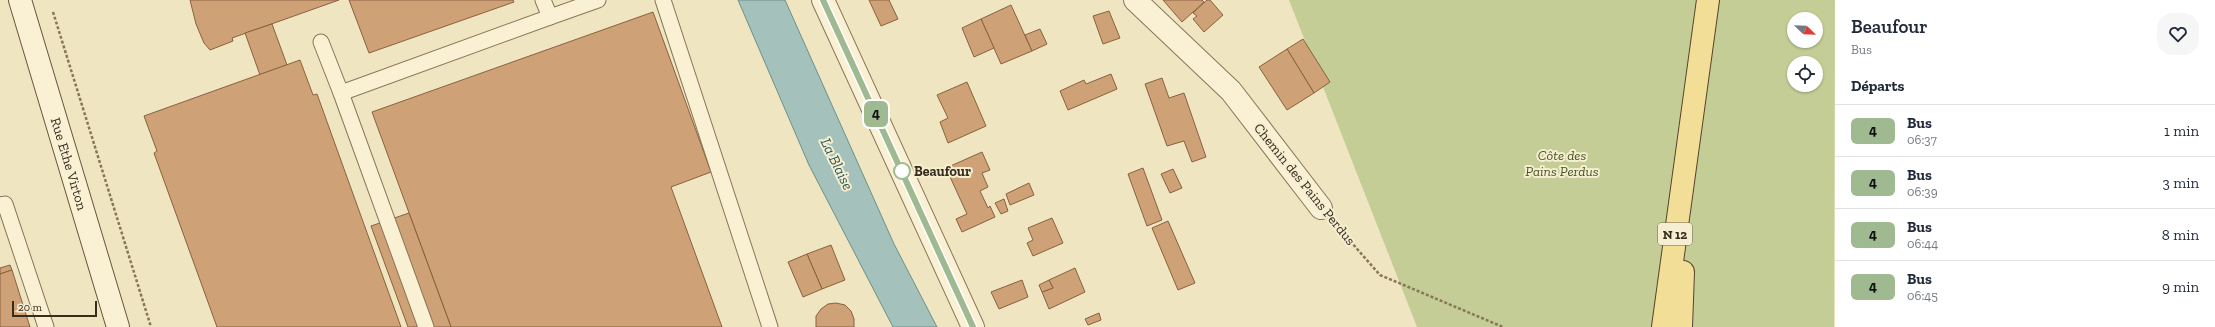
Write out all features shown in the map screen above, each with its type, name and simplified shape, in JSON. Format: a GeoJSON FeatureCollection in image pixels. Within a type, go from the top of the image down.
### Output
{"type":"FeatureCollection","features":[{"type":"Feature","properties":{"kind":"main road","name":"N 12"},"geometry":{"type":"LineString","coordinates":[[1663,327],[1708,0]]}},
{"type":"Feature","properties":{"kind":"main road","name":"N 12"},"geometry":{"type":"LineString","coordinates":[[1681,327],[1688,142]]}},
{"type":"Feature","properties":{"kind":"street","name":"Rue Ethe Virton"},"geometry":{"type":"LineString","coordinates":[[20,0],[118,327]]}},
{"type":"Feature","properties":{"kind":"street"},"geometry":{"type":"LineString","coordinates":[[824,0],[973,327]]}},
{"type":"Feature","properties":{"kind":"street","name":"Chemin des Pains Perdus"},"geometry":{"type":"LineString","coordinates":[[1135,0],[1232,91],[1321,208]]}},
{"type":"Feature","properties":{"kind":"lane"},"geometry":{"type":"LineString","coordinates":[[543,0],[550,17]]}},
{"type":"Feature","properties":{"kind":"lane"},"geometry":{"type":"LineString","coordinates":[[341,93],[598,0]]}},
{"type":"Feature","properties":{"kind":"lane"},"geometry":{"type":"LineString","coordinates":[[663,0],[770,327]]}},
{"type":"Feature","properties":{"kind":"lane"},"geometry":{"type":"LineString","coordinates":[[321,42],[426,327]]}},
{"type":"Feature","properties":{"kind":"lane"},"geometry":{"type":"LineString","coordinates":[[0,205],[5,204],[46,327]]}},
{"type":"Feature","properties":{"kind":"path"},"geometry":{"type":"LineString","coordinates":[[51,8],[151,327]]}},
{"type":"Feature","properties":{"kind":"path","name":"Chemin des Pains Perdus"},"geometry":{"type":"LineString","coordinates":[[1321,208],[1380,275],[1503,327]]}},
{"type":"Feature","properties":{"kind":"green space","name":"Côte des Pains Perdus"},"geometry":{"type":"Polygon","coordinates":[[[1289,0],[1835,0],[1834,327],[1417,327],[1289,0]]]}},
{"type":"Feature","properties":{"kind":"water","name":"La Blaise"},"geometry":{"type":"Polygon","coordinates":[[[738,0],[785,0],[894,244],[937,327],[893,327],[809,165],[738,0]]]}},
{"type":"Feature","properties":{"kind":"building"},"geometry":{"type":"Polygon","coordinates":[[[190,0],[339,0],[232,38],[233,41],[210,50],[204,43],[196,24],[190,0]]]}},
{"type":"Feature","properties":{"kind":"building"},"geometry":{"type":"Polygon","coordinates":[[[349,0],[513,0],[514,2],[369,53],[349,0]]]}},
{"type":"Feature","properties":{"kind":"building"},"geometry":{"type":"Polygon","coordinates":[[[869,0],[889,0],[898,19],[881,26],[869,0]]]}},
{"type":"Feature","properties":{"kind":"building"},"geometry":{"type":"Polygon","coordinates":[[[1163,0],[1202,0],[1204,2],[1182,22],[1163,0]]]}},
{"type":"Feature","properties":{"kind":"building"},"geometry":{"type":"Polygon","coordinates":[[[1207,0],[1210,0],[1223,15],[1204,32],[1193,19],[1197,16],[1193,13],[1207,0]]]}},
{"type":"Feature","properties":{"kind":"building"},"geometry":{"type":"Polygon","coordinates":[[[1011,5],[1032,51],[1001,64],[981,19],[1011,5]]]}},
{"type":"Feature","properties":{"kind":"building"},"geometry":{"type":"Polygon","coordinates":[[[1109,11],[1120,38],[1103,44],[1093,16],[1109,11]]]}},
{"type":"Feature","properties":{"kind":"building"},"geometry":{"type":"Polygon","coordinates":[[[653,12],[711,172],[671,187],[722,327],[451,327],[372,112],[653,12]]]}},
{"type":"Feature","properties":{"kind":"building"},"geometry":{"type":"Polygon","coordinates":[[[981,19],[994,48],[974,57],[962,28],[981,19]]]}},
{"type":"Feature","properties":{"kind":"building"},"geometry":{"type":"Polygon","coordinates":[[[272,24],[287,65],[260,75],[245,33],[272,24]]]}},
{"type":"Feature","properties":{"kind":"building"},"geometry":{"type":"Polygon","coordinates":[[[1040,29],[1047,44],[1032,51],[1025,35],[1040,29]]]}},
{"type":"Feature","properties":{"kind":"building"},"geometry":{"type":"Polygon","coordinates":[[[1303,39],[1330,82],[1314,93],[1287,49],[1303,39]]]}},
{"type":"Feature","properties":{"kind":"building"},"geometry":{"type":"Polygon","coordinates":[[[1287,49],[1314,93],[1287,110],[1259,67],[1287,49]]]}},
{"type":"Feature","properties":{"kind":"building"},"geometry":{"type":"Polygon","coordinates":[[[300,60],[313,95],[317,94],[401,327],[217,327],[154,153],[157,151],[144,116],[300,60]]]}},
{"type":"Feature","properties":{"kind":"building"},"geometry":{"type":"Polygon","coordinates":[[[1111,74],[1117,89],[1068,110],[1060,91],[1084,80],[1086,84],[1111,74]]]}},
{"type":"Feature","properties":{"kind":"building"},"geometry":{"type":"Polygon","coordinates":[[[1162,78],[1169,98],[1184,93],[1206,157],[1192,162],[1184,141],[1167,146],[1145,84],[1162,78]]]}},
{"type":"Feature","properties":{"kind":"building"},"geometry":{"type":"Polygon","coordinates":[[[967,82],[986,126],[948,143],[940,122],[948,118],[937,95],[967,82]]]}},
{"type":"Feature","properties":{"kind":"building"},"geometry":{"type":"Polygon","coordinates":[[[982,152],[990,170],[982,173],[988,187],[980,191],[988,208],[990,206],[995,217],[962,232],[956,219],[967,214],[946,168],[982,152]]]}},
{"type":"Feature","properties":{"kind":"building"},"geometry":{"type":"Polygon","coordinates":[[[1143,168],[1162,220],[1147,226],[1128,174],[1143,168]]]}},
{"type":"Feature","properties":{"kind":"building"},"geometry":{"type":"Polygon","coordinates":[[[1173,169],[1182,188],[1170,193],[1161,174],[1173,169]]]}},
{"type":"Feature","properties":{"kind":"building"},"geometry":{"type":"Polygon","coordinates":[[[1029,183],[1034,195],[1010,205],[1006,194],[1029,183]]]}},
{"type":"Feature","properties":{"kind":"building"},"geometry":{"type":"Polygon","coordinates":[[[1004,199],[1008,211],[1001,214],[995,203],[1004,199]]]}},
{"type":"Feature","properties":{"kind":"building"},"geometry":{"type":"Polygon","coordinates":[[[409,213],[451,327],[408,327],[371,226],[409,213]]]}},
{"type":"Feature","properties":{"kind":"building"},"geometry":{"type":"Polygon","coordinates":[[[1052,218],[1063,243],[1033,256],[1027,243],[1033,240],[1028,228],[1052,218]]]}},
{"type":"Feature","properties":{"kind":"building"},"geometry":{"type":"Polygon","coordinates":[[[1168,221],[1195,283],[1178,290],[1152,228],[1168,221]]]}},
{"type":"Feature","properties":{"kind":"building"},"geometry":{"type":"Polygon","coordinates":[[[831,245],[845,280],[822,289],[807,254],[831,245]]]}},
{"type":"Feature","properties":{"kind":"building"},"geometry":{"type":"Polygon","coordinates":[[[807,254],[822,289],[803,297],[788,262],[807,254]]]}},
{"type":"Feature","properties":{"kind":"building"},"geometry":{"type":"Polygon","coordinates":[[[10,265],[12,270],[0,274],[0,268],[10,265]]]}},
{"type":"Feature","properties":{"kind":"building"},"geometry":{"type":"Polygon","coordinates":[[[1075,268],[1085,292],[1049,309],[1042,292],[1053,288],[1049,280],[1075,268]]]}},
{"type":"Feature","properties":{"kind":"building"},"geometry":{"type":"Polygon","coordinates":[[[12,270],[30,327],[0,327],[0,274],[12,270]]]}},
{"type":"Feature","properties":{"kind":"building"},"geometry":{"type":"Polygon","coordinates":[[[1022,280],[1028,297],[999,309],[991,292],[1022,280]]]}},
{"type":"Feature","properties":{"kind":"building"},"geometry":{"type":"Polygon","coordinates":[[[1049,280],[1053,288],[1042,292],[1039,285],[1049,280]]]}},
{"type":"Feature","properties":{"kind":"building"},"geometry":{"type":"Polygon","coordinates":[[[836,303],[845,305],[851,311],[854,319],[854,327],[816,327],[816,316],[821,309],[828,304],[836,303]]]}},
{"type":"Feature","properties":{"kind":"building"},"geometry":{"type":"Polygon","coordinates":[[[1099,313],[1101,320],[1088,325],[1085,319],[1099,313]]]}},
{"type":"Feature","properties":{"kind":"bus line","name":"4"},"geometry":{"type":"LineString","coordinates":[[823,0],[973,327]]}},
{"type":"Feature","properties":{"kind":"place","name":"Beaufour"},"geometry":{"type":"Point","coordinates":[902,171]}}]}
